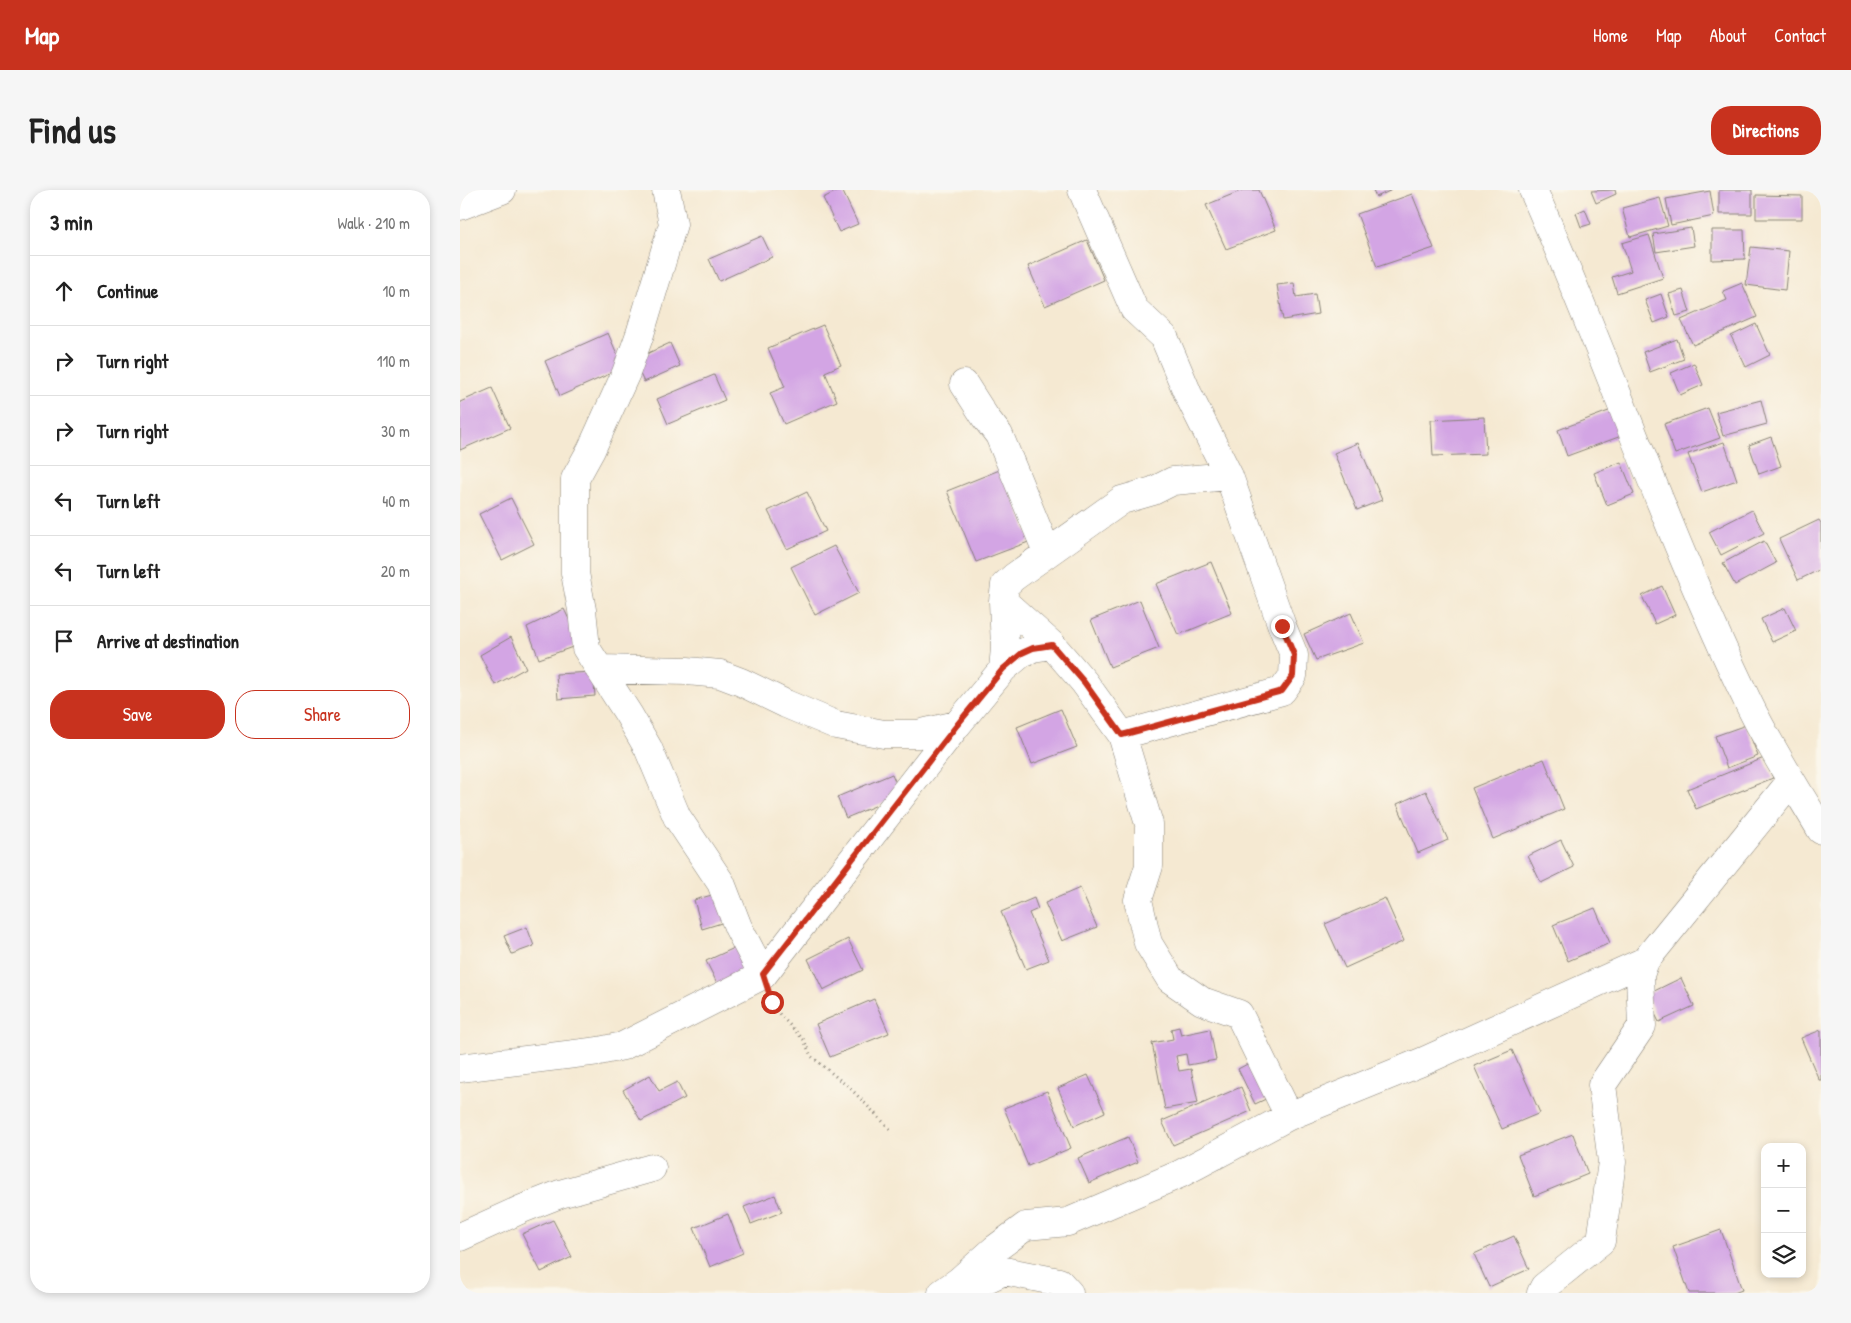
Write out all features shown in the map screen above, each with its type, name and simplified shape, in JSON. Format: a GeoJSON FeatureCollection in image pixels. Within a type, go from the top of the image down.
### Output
{"type":"FeatureCollection","features":[{"type":"Feature","properties":{"kind":"street"},"geometry":{"type":"LineString","coordinates":[[460,206],[502,190]]}},
{"type":"Feature","properties":{"kind":"street"},"geometry":{"type":"LineString","coordinates":[[666,190],[673,224],[640,334],[622,382],[591,450],[575,479],[576,573],[586,648],[648,748],[677,817],[721,883],[738,928],[763,974]]}},
{"type":"Feature","properties":{"kind":"street"},"geometry":{"type":"LineString","coordinates":[[1082,190],[1134,309],[1164,337],[1188,394],[1229,476],[1294,655],[1293,676],[1282,691],[1122,735]]}},
{"type":"Feature","properties":{"kind":"street"},"geometry":{"type":"LineString","coordinates":[[1532,190],[1569,272],[1690,575],[1749,703],[1821,830]]}},
{"type":"Feature","properties":{"kind":"street"},"geometry":{"type":"LineString","coordinates":[[964,384],[984,417],[999,435],[1047,552]]}},
{"type":"Feature","properties":{"kind":"street"},"geometry":{"type":"LineString","coordinates":[[1003,669],[1005,629],[1003,601],[1006,585],[1047,552],[1122,500],[1153,491],[1173,481],[1229,476]]}},
{"type":"Feature","properties":{"kind":"street"},"geometry":{"type":"LineString","coordinates":[[1003,601],[1052,645],[1084,682],[1122,735],[1148,824],[1148,866],[1138,900],[1148,943],[1170,979],[1202,1001],[1239,1014],[1289,1116]]}},
{"type":"Feature","properties":{"kind":"street"},"geometry":{"type":"LineString","coordinates":[[460,1068],[599,1051],[623,1046],[763,974],[957,725],[1003,669],[1022,653],[1033,648],[1052,645]]}},
{"type":"Feature","properties":{"kind":"street"},"geometry":{"type":"LineString","coordinates":[[599,669],[687,671],[720,674],[836,725],[884,734],[918,734],[957,725]]}},
{"type":"Feature","properties":{"kind":"street"},"geometry":{"type":"LineString","coordinates":[[1541,1293],[1544,1287],[1601,1241],[1612,1162],[1602,1085],[1642,1026],[1640,974],[1645,962],[1792,781]]}},
{"type":"Feature","properties":{"kind":"street"},"geometry":{"type":"LineString","coordinates":[[942,1293],[1026,1226],[1068,1222],[1180,1174],[1289,1116],[1424,1061],[1645,962]]}},
{"type":"Feature","properties":{"kind":"street"},"geometry":{"type":"LineString","coordinates":[[460,1237],[560,1194],[652,1168]]}},
{"type":"Feature","properties":{"kind":"street"},"geometry":{"type":"LineString","coordinates":[[957,1293],[1004,1271],[1059,1282],[1069,1293]]}},
{"type":"Feature","properties":{"kind":"path"},"geometry":{"type":"LineString","coordinates":[[763,974],[772,1002],[780,1015],[804,1040],[811,1056],[852,1090],[892,1131]]}},
{"type":"Feature","properties":{"kind":"building"},"geometry":{"type":"Polygon","coordinates":[[[842,190],[858,224],[839,232],[823,198],[842,190]]]}},
{"type":"Feature","properties":{"kind":"building"},"geometry":{"type":"Polygon","coordinates":[[[1243,190],[1259,190],[1276,230],[1226,249],[1206,205],[1243,190]]]}},
{"type":"Feature","properties":{"kind":"building"},"geometry":{"type":"Polygon","coordinates":[[[1373,190],[1392,190],[1376,197],[1373,190]]]}},
{"type":"Feature","properties":{"kind":"building"},"geometry":{"type":"Polygon","coordinates":[[[1615,190],[1616,194],[1596,203],[1591,191],[1615,190]]]}},
{"type":"Feature","properties":{"kind":"building"},"geometry":{"type":"Polygon","coordinates":[[[1719,190],[1752,190],[1752,214],[1719,214],[1719,190]]]}},
{"type":"Feature","properties":{"kind":"building"},"geometry":{"type":"Polygon","coordinates":[[[1710,191],[1714,216],[1671,225],[1666,199],[1710,191]]]}},
{"type":"Feature","properties":{"kind":"building"},"geometry":{"type":"Polygon","coordinates":[[[1412,194],[1434,248],[1377,267],[1357,214],[1412,194]]]}},
{"type":"Feature","properties":{"kind":"building"},"geometry":{"type":"Polygon","coordinates":[[[1756,195],[1802,196],[1802,219],[1756,219],[1756,195]]]}},
{"type":"Feature","properties":{"kind":"building"},"geometry":{"type":"Polygon","coordinates":[[[1660,198],[1668,226],[1630,237],[1622,208],[1660,198]]]}},
{"type":"Feature","properties":{"kind":"building"},"geometry":{"type":"Polygon","coordinates":[[[1585,209],[1591,224],[1581,227],[1576,213],[1585,209]]]}},
{"type":"Feature","properties":{"kind":"building"},"geometry":{"type":"Polygon","coordinates":[[[1691,228],[1694,246],[1656,252],[1653,234],[1691,228]]]}},
{"type":"Feature","properties":{"kind":"building"},"geometry":{"type":"Polygon","coordinates":[[[1712,230],[1744,230],[1745,259],[1712,260],[1712,230]]]}},
{"type":"Feature","properties":{"kind":"building"},"geometry":{"type":"Polygon","coordinates":[[[1649,235],[1663,278],[1617,293],[1612,277],[1631,271],[1622,243],[1649,235]]]}},
{"type":"Feature","properties":{"kind":"building"},"geometry":{"type":"Polygon","coordinates":[[[762,236],[772,257],[719,281],[709,259],[762,236]]]}},
{"type":"Feature","properties":{"kind":"building"},"geometry":{"type":"Polygon","coordinates":[[[1087,240],[1104,280],[1045,306],[1028,266],[1087,240]]]}},
{"type":"Feature","properties":{"kind":"building"},"geometry":{"type":"Polygon","coordinates":[[[1751,247],[1789,251],[1785,290],[1746,285],[1751,247]]]}},
{"type":"Feature","properties":{"kind":"building"},"geometry":{"type":"Polygon","coordinates":[[[1294,283],[1296,297],[1315,294],[1318,314],[1283,320],[1277,285],[1294,283]]]}},
{"type":"Feature","properties":{"kind":"building"},"geometry":{"type":"Polygon","coordinates":[[[1742,283],[1757,317],[1693,345],[1681,320],[1727,300],[1723,291],[1742,283]]]}},
{"type":"Feature","properties":{"kind":"building"},"geometry":{"type":"Polygon","coordinates":[[[1683,290],[1690,312],[1676,316],[1669,294],[1683,290]]]}},
{"type":"Feature","properties":{"kind":"building"},"geometry":{"type":"Polygon","coordinates":[[[1661,294],[1669,317],[1654,323],[1645,300],[1661,294]]]}},
{"type":"Feature","properties":{"kind":"building"},"geometry":{"type":"Polygon","coordinates":[[[1756,324],[1770,355],[1746,367],[1731,336],[1756,324]]]}},
{"type":"Feature","properties":{"kind":"building"},"geometry":{"type":"Polygon","coordinates":[[[823,325],[841,365],[825,372],[837,401],[784,424],[770,393],[785,387],[768,348],[823,325]]]}},
{"type":"Feature","properties":{"kind":"building"},"geometry":{"type":"Polygon","coordinates":[[[608,333],[623,368],[560,396],[545,361],[608,333]]]}},
{"type":"Feature","properties":{"kind":"building"},"geometry":{"type":"Polygon","coordinates":[[[1677,339],[1684,359],[1650,372],[1643,352],[1677,339]]]}},
{"type":"Feature","properties":{"kind":"building"},"geometry":{"type":"Polygon","coordinates":[[[670,343],[680,366],[644,382],[633,360],[670,343]]]}},
{"type":"Feature","properties":{"kind":"building"},"geometry":{"type":"Polygon","coordinates":[[[1694,363],[1703,385],[1680,395],[1671,373],[1694,363]]]}},
{"type":"Feature","properties":{"kind":"building"},"geometry":{"type":"Polygon","coordinates":[[[714,375],[725,400],[668,424],[657,399],[714,375]]]}},
{"type":"Feature","properties":{"kind":"building"},"geometry":{"type":"Polygon","coordinates":[[[492,388],[510,428],[460,450],[460,402],[492,388]]]}},
{"type":"Feature","properties":{"kind":"building"},"geometry":{"type":"Polygon","coordinates":[[[1761,400],[1767,424],[1723,436],[1716,412],[1761,400]]]}},
{"type":"Feature","properties":{"kind":"building"},"geometry":{"type":"Polygon","coordinates":[[[1708,408],[1720,438],[1675,454],[1664,424],[1708,408]]]}},
{"type":"Feature","properties":{"kind":"building"},"geometry":{"type":"Polygon","coordinates":[[[1614,409],[1624,435],[1567,456],[1558,430],[1614,409]]]}},
{"type":"Feature","properties":{"kind":"building"},"geometry":{"type":"Polygon","coordinates":[[[1484,417],[1486,454],[1433,456],[1431,420],[1484,417]]]}},
{"type":"Feature","properties":{"kind":"building"},"geometry":{"type":"Polygon","coordinates":[[[1771,437],[1781,466],[1759,474],[1749,445],[1771,437]]]}},
{"type":"Feature","properties":{"kind":"building"},"geometry":{"type":"Polygon","coordinates":[[[1724,442],[1737,480],[1702,492],[1688,454],[1724,442]]]}},
{"type":"Feature","properties":{"kind":"building"},"geometry":{"type":"Polygon","coordinates":[[[1358,443],[1382,500],[1357,510],[1334,453],[1358,443]]]}},
{"type":"Feature","properties":{"kind":"building"},"geometry":{"type":"Polygon","coordinates":[[[1621,462],[1634,494],[1607,505],[1594,473],[1621,462]]]}},
{"type":"Feature","properties":{"kind":"building"},"geometry":{"type":"Polygon","coordinates":[[[1002,469],[1031,541],[976,562],[947,491],[1002,469]]]}},
{"type":"Feature","properties":{"kind":"building"},"geometry":{"type":"Polygon","coordinates":[[[807,492],[826,531],[787,549],[768,511],[807,492]]]}},
{"type":"Feature","properties":{"kind":"building"},"geometry":{"type":"Polygon","coordinates":[[[511,498],[534,544],[502,560],[479,514],[511,498]]]}},
{"type":"Feature","properties":{"kind":"building"},"geometry":{"type":"Polygon","coordinates":[[[1752,510],[1764,533],[1721,555],[1709,532],[1752,510]]]}},
{"type":"Feature","properties":{"kind":"building"},"geometry":{"type":"Polygon","coordinates":[[[1819,520],[1821,523],[1821,569],[1798,580],[1779,539],[1819,520]]]}},
{"type":"Feature","properties":{"kind":"building"},"geometry":{"type":"Polygon","coordinates":[[[1764,541],[1776,563],[1735,585],[1723,563],[1764,541]]]}},
{"type":"Feature","properties":{"kind":"building"},"geometry":{"type":"Polygon","coordinates":[[[834,546],[859,593],[815,615],[791,567],[834,546]]]}},
{"type":"Feature","properties":{"kind":"building"},"geometry":{"type":"Polygon","coordinates":[[[1211,562],[1232,613],[1178,635],[1156,584],[1211,562]]]}},
{"type":"Feature","properties":{"kind":"building"},"geometry":{"type":"Polygon","coordinates":[[[1662,586],[1675,615],[1655,624],[1642,596],[1662,586]]]}},
{"type":"Feature","properties":{"kind":"building"},"geometry":{"type":"Polygon","coordinates":[[[1140,600],[1159,648],[1110,667],[1091,620],[1140,600]]]}},
{"type":"Feature","properties":{"kind":"building"},"geometry":{"type":"Polygon","coordinates":[[[1785,608],[1796,631],[1772,642],[1761,619],[1785,608]]]}},
{"type":"Feature","properties":{"kind":"building"},"geometry":{"type":"Polygon","coordinates":[[[564,609],[581,644],[539,659],[527,627],[564,609]]]}},
{"type":"Feature","properties":{"kind":"building"},"geometry":{"type":"Polygon","coordinates":[[[1351,613],[1364,643],[1316,660],[1304,634],[1351,613]]]}},
{"type":"Feature","properties":{"kind":"building"},"geometry":{"type":"Polygon","coordinates":[[[511,637],[526,668],[495,685],[480,655],[511,637]]]}},
{"type":"Feature","properties":{"kind":"building"},"geometry":{"type":"Polygon","coordinates":[[[593,672],[595,696],[558,699],[556,674],[593,672]]]}},
{"type":"Feature","properties":{"kind":"building"},"geometry":{"type":"Polygon","coordinates":[[[1061,709],[1077,747],[1032,764],[1017,727],[1061,709]]]}},
{"type":"Feature","properties":{"kind":"building"},"geometry":{"type":"Polygon","coordinates":[[[1746,725],[1758,756],[1727,768],[1715,736],[1746,725]]]}},
{"type":"Feature","properties":{"kind":"building"},"geometry":{"type":"Polygon","coordinates":[[[1764,758],[1773,778],[1696,809],[1687,789],[1764,758]]]}},
{"type":"Feature","properties":{"kind":"building"},"geometry":{"type":"Polygon","coordinates":[[[1544,759],[1564,809],[1493,839],[1472,788],[1544,759]]]}},
{"type":"Feature","properties":{"kind":"building"},"geometry":{"type":"Polygon","coordinates":[[[892,774],[901,795],[846,818],[837,797],[892,774]]]}},
{"type":"Feature","properties":{"kind":"building"},"geometry":{"type":"Polygon","coordinates":[[[1426,791],[1448,840],[1418,853],[1397,804],[1426,791]]]}},
{"type":"Feature","properties":{"kind":"building"},"geometry":{"type":"Polygon","coordinates":[[[1561,840],[1574,867],[1541,883],[1528,856],[1561,840]]]}},
{"type":"Feature","properties":{"kind":"building"},"geometry":{"type":"Polygon","coordinates":[[[1080,888],[1097,927],[1062,941],[1045,903],[1080,888]]]}},
{"type":"Feature","properties":{"kind":"building"},"geometry":{"type":"Polygon","coordinates":[[[719,893],[728,921],[702,929],[694,900],[719,893]]]}},
{"type":"Feature","properties":{"kind":"building"},"geometry":{"type":"Polygon","coordinates":[[[1034,898],[1038,909],[1029,913],[1049,960],[1026,969],[1001,912],[1034,898]]]}},
{"type":"Feature","properties":{"kind":"building"},"geometry":{"type":"Polygon","coordinates":[[[1385,898],[1404,941],[1345,968],[1325,924],[1385,898]]]}},
{"type":"Feature","properties":{"kind":"building"},"geometry":{"type":"Polygon","coordinates":[[[1595,908],[1610,943],[1568,961],[1553,925],[1595,908]]]}},
{"type":"Feature","properties":{"kind":"building"},"geometry":{"type":"Polygon","coordinates":[[[527,927],[534,946],[512,954],[504,936],[527,927]]]}},
{"type":"Feature","properties":{"kind":"building"},"geometry":{"type":"Polygon","coordinates":[[[848,939],[863,970],[823,990],[808,959],[848,939]]]}},
{"type":"Feature","properties":{"kind":"building"},"geometry":{"type":"Polygon","coordinates":[[[743,944],[756,972],[720,989],[706,961],[743,944]]]}},
{"type":"Feature","properties":{"kind":"building"},"geometry":{"type":"Polygon","coordinates":[[[1681,978],[1694,1006],[1659,1022],[1646,995],[1681,978]]]}},
{"type":"Feature","properties":{"kind":"building"},"geometry":{"type":"Polygon","coordinates":[[[874,999],[889,1033],[830,1057],[816,1024],[874,999]]]}},
{"type":"Feature","properties":{"kind":"building"},"geometry":{"type":"Polygon","coordinates":[[[1179,1027],[1181,1035],[1210,1029],[1216,1060],[1188,1065],[1186,1054],[1176,1056],[1179,1071],[1191,1069],[1198,1103],[1165,1109],[1152,1043],[1173,1039],[1171,1029],[1179,1027]]]}},
{"type":"Feature","properties":{"kind":"building"},"geometry":{"type":"Polygon","coordinates":[[[1821,1030],[1821,1080],[1819,1080],[1801,1038],[1821,1030]]]}},
{"type":"Feature","properties":{"kind":"building"},"geometry":{"type":"Polygon","coordinates":[[[1512,1050],[1540,1113],[1502,1129],[1474,1066],[1512,1050]]]}},
{"type":"Feature","properties":{"kind":"building"},"geometry":{"type":"Polygon","coordinates":[[[1251,1062],[1268,1098],[1255,1104],[1238,1069],[1251,1062]]]}},
{"type":"Feature","properties":{"kind":"building"},"geometry":{"type":"Polygon","coordinates":[[[650,1075],[659,1091],[677,1082],[685,1098],[641,1121],[623,1090],[650,1075]]]}},
{"type":"Feature","properties":{"kind":"building"},"geometry":{"type":"Polygon","coordinates":[[[1088,1075],[1105,1112],[1074,1126],[1058,1088],[1088,1075]]]}},
{"type":"Feature","properties":{"kind":"building"},"geometry":{"type":"Polygon","coordinates":[[[1241,1087],[1251,1111],[1173,1145],[1162,1121],[1241,1087]]]}},
{"type":"Feature","properties":{"kind":"building"},"geometry":{"type":"Polygon","coordinates":[[[1047,1091],[1071,1148],[1028,1166],[1004,1108],[1047,1091]]]}},
{"type":"Feature","properties":{"kind":"building"},"geometry":{"type":"Polygon","coordinates":[[[1573,1134],[1588,1174],[1534,1196],[1518,1155],[1573,1134]]]}},
{"type":"Feature","properties":{"kind":"building"},"geometry":{"type":"Polygon","coordinates":[[[1128,1137],[1138,1162],[1089,1183],[1078,1158],[1128,1137]]]}},
{"type":"Feature","properties":{"kind":"building"},"geometry":{"type":"Polygon","coordinates":[[[775,1195],[782,1212],[751,1224],[744,1207],[775,1195]]]}},
{"type":"Feature","properties":{"kind":"building"},"geometry":{"type":"Polygon","coordinates":[[[728,1214],[743,1253],[710,1267],[694,1228],[728,1214]]]}},
{"type":"Feature","properties":{"kind":"building"},"geometry":{"type":"Polygon","coordinates":[[[553,1220],[572,1257],[541,1272],[522,1234],[553,1220]]]}},
{"type":"Feature","properties":{"kind":"building"},"geometry":{"type":"Polygon","coordinates":[[[1721,1230],[1742,1290],[1734,1293],[1689,1293],[1673,1247],[1721,1230]]]}},
{"type":"Feature","properties":{"kind":"building"},"geometry":{"type":"Polygon","coordinates":[[[1514,1236],[1529,1269],[1489,1287],[1474,1254],[1514,1236]]]}},
{"type":"Feature","properties":{"kind":"route"},"geometry":{"type":"LineString","coordinates":[[772,1002],[763,974],[957,725],[1003,669],[1022,653],[1033,648],[1052,645],[1084,682],[1122,735],[1282,691],[1293,676],[1294,655],[1282,626]]}}]}
